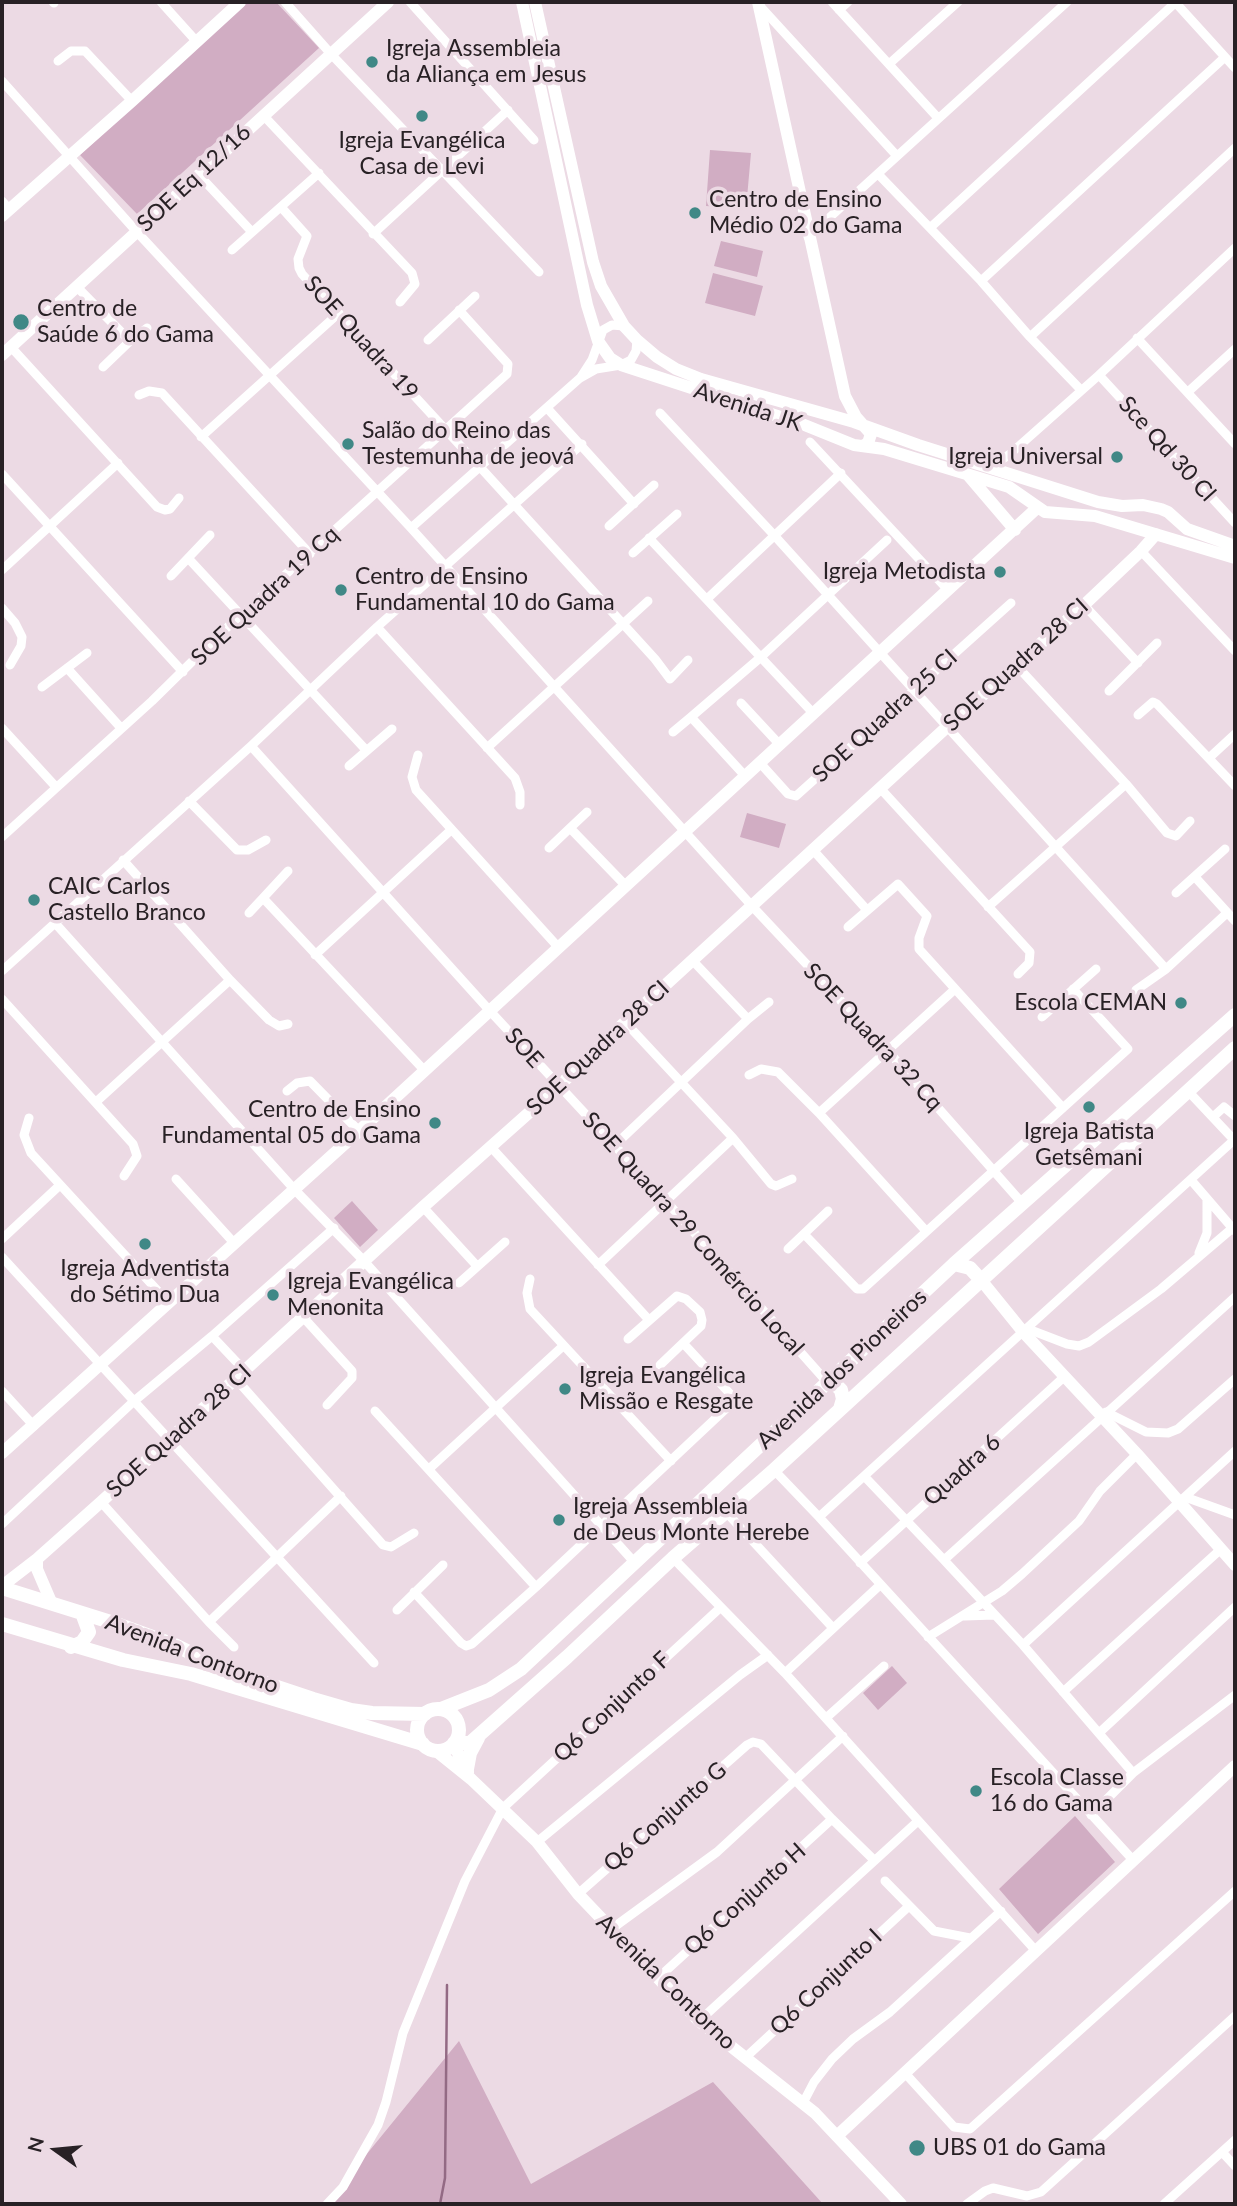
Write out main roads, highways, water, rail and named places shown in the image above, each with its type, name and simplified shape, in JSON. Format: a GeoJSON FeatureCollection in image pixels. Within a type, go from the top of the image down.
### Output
{"type":"FeatureCollection","features":[{"type":"Feature","properties":{"kind":"main road","name":"Avenida dos Pioneiros"},"geometry":{"type":"LineString","coordinates":[[441,1709],[504,1682],[521,1669],[954,1264],[1235,1015]]}},
{"type":"Feature","properties":{"kind":"main road","name":"Avenida dos Pioneiros"},"geometry":{"type":"LineString","coordinates":[[454,1743],[466,1744],[480,1734],[567,1657],[1235,1048]]}},
{"type":"Feature","properties":{"kind":"main road"},"geometry":{"type":"LineString","coordinates":[[1147,1127],[1135,1125],[1131,1118],[1159,1094],[1164,1080]]}},
{"type":"Feature","properties":{"kind":"main road"},"geometry":{"type":"LineString","coordinates":[[1081,1187],[1083,1179],[1129,1137],[1122,1124],[1113,1123]]}},
{"type":"Feature","properties":{"kind":"main road"},"geometry":{"type":"LineString","coordinates":[[954,1264],[970,1268],[981,1280]]}},
{"type":"Feature","properties":{"kind":"main road"},"geometry":{"type":"LineString","coordinates":[[905,1310],[916,1328],[927,1331]]}},
{"type":"Feature","properties":{"kind":"main road"},"geometry":{"type":"LineString","coordinates":[[827,1382],[835,1384],[841,1390],[843,1399],[840,1409]]}},
{"type":"Feature","properties":{"kind":"main road","name":"Avenida Contorno"},"geometry":{"type":"LineString","coordinates":[[2,1587],[176,1645],[223,1670],[338,1706],[372,1713],[425,1714]]}},
{"type":"Feature","properties":{"kind":"main road"},"geometry":{"type":"LineString","coordinates":[[71,1647],[82,1642],[89,1632],[82,1613]]}},
{"type":"Feature","properties":{"kind":"main road","name":"Avenida Contorno"},"geometry":{"type":"LineString","coordinates":[[2,1624],[71,1647],[191,1674],[429,1747]]}},
{"type":"Feature","properties":{"kind":"main road"},"geometry":{"type":"LineString","coordinates":[[550,1640],[554,1651],[567,1657]]}},
{"type":"Feature","properties":{"kind":"main road"},"geometry":{"type":"LineString","coordinates":[[441,1709],[452,1714],[459,1731],[454,1743],[445,1749],[429,1747],[419,1739],[418,1725],[425,1714],[441,1709]]}},
{"type":"Feature","properties":{"kind":"main road"},"geometry":{"type":"LineString","coordinates":[[469,1774],[470,1753],[480,1734]]}},
{"type":"Feature","properties":{"kind":"waterway"},"geometry":{"type":"LineString","coordinates":[[440,2204],[445,2178],[447,1985]]}},
{"type":"Feature","properties":{"kind":"place","name":"Igreja Assembleia da Aliança em Jesus"},"geometry":{"type":"Point","coordinates":[372,62]}},
{"type":"Feature","properties":{"kind":"place","name":"Igreja Evangélica Casa de Levi"},"geometry":{"type":"Point","coordinates":[422,116]}},
{"type":"Feature","properties":{"kind":"place","name":"Centro de Ensino Médio 02 do Gama"},"geometry":{"type":"Point","coordinates":[695,213]}},
{"type":"Feature","properties":{"kind":"place","name":"Centro de Saúde 6 do Gama"},"geometry":{"type":"Point","coordinates":[21,322]}},
{"type":"Feature","properties":{"kind":"place","name":"Salão do Reino das Testemunha de jeová"},"geometry":{"type":"Point","coordinates":[348,444]}},
{"type":"Feature","properties":{"kind":"place","name":"Igreja Universal"},"geometry":{"type":"Point","coordinates":[1117,457]}},
{"type":"Feature","properties":{"kind":"place","name":"Igreja Metodista"},"geometry":{"type":"Point","coordinates":[1000,572]}},
{"type":"Feature","properties":{"kind":"place","name":"Centro de Ensino Fundamental 10 do Gama"},"geometry":{"type":"Point","coordinates":[341,590]}},
{"type":"Feature","properties":{"kind":"place","name":"CAIC Carlos Castello Branco"},"geometry":{"type":"Point","coordinates":[34,900]}},
{"type":"Feature","properties":{"kind":"place","name":"Escola CEMAN"},"geometry":{"type":"Point","coordinates":[1181,1003]}},
{"type":"Feature","properties":{"kind":"place","name":"Igreja Batista Getsêmani"},"geometry":{"type":"Point","coordinates":[1089,1107]}},
{"type":"Feature","properties":{"kind":"place","name":"Centro de Ensino Fundamental 05 do Gama"},"geometry":{"type":"Point","coordinates":[435,1123]}},
{"type":"Feature","properties":{"kind":"place","name":"Igreja Adventista do Sétimo Dua"},"geometry":{"type":"Point","coordinates":[145,1244]}},
{"type":"Feature","properties":{"kind":"place","name":"Igreja Evangélica Menonita"},"geometry":{"type":"Point","coordinates":[273,1295]}},
{"type":"Feature","properties":{"kind":"place","name":"Igreja Evangélica Missão e Resgate"},"geometry":{"type":"Point","coordinates":[565,1389]}},
{"type":"Feature","properties":{"kind":"place","name":"Igreja Assembleia de Deus Monte Herebe"},"geometry":{"type":"Point","coordinates":[559,1520]}},
{"type":"Feature","properties":{"kind":"place","name":"Escola Classe 16 do Gama"},"geometry":{"type":"Point","coordinates":[976,1791]}},
{"type":"Feature","properties":{"kind":"place","name":"UBS 01 do Gama"},"geometry":{"type":"Point","coordinates":[917,2148]}}]}
